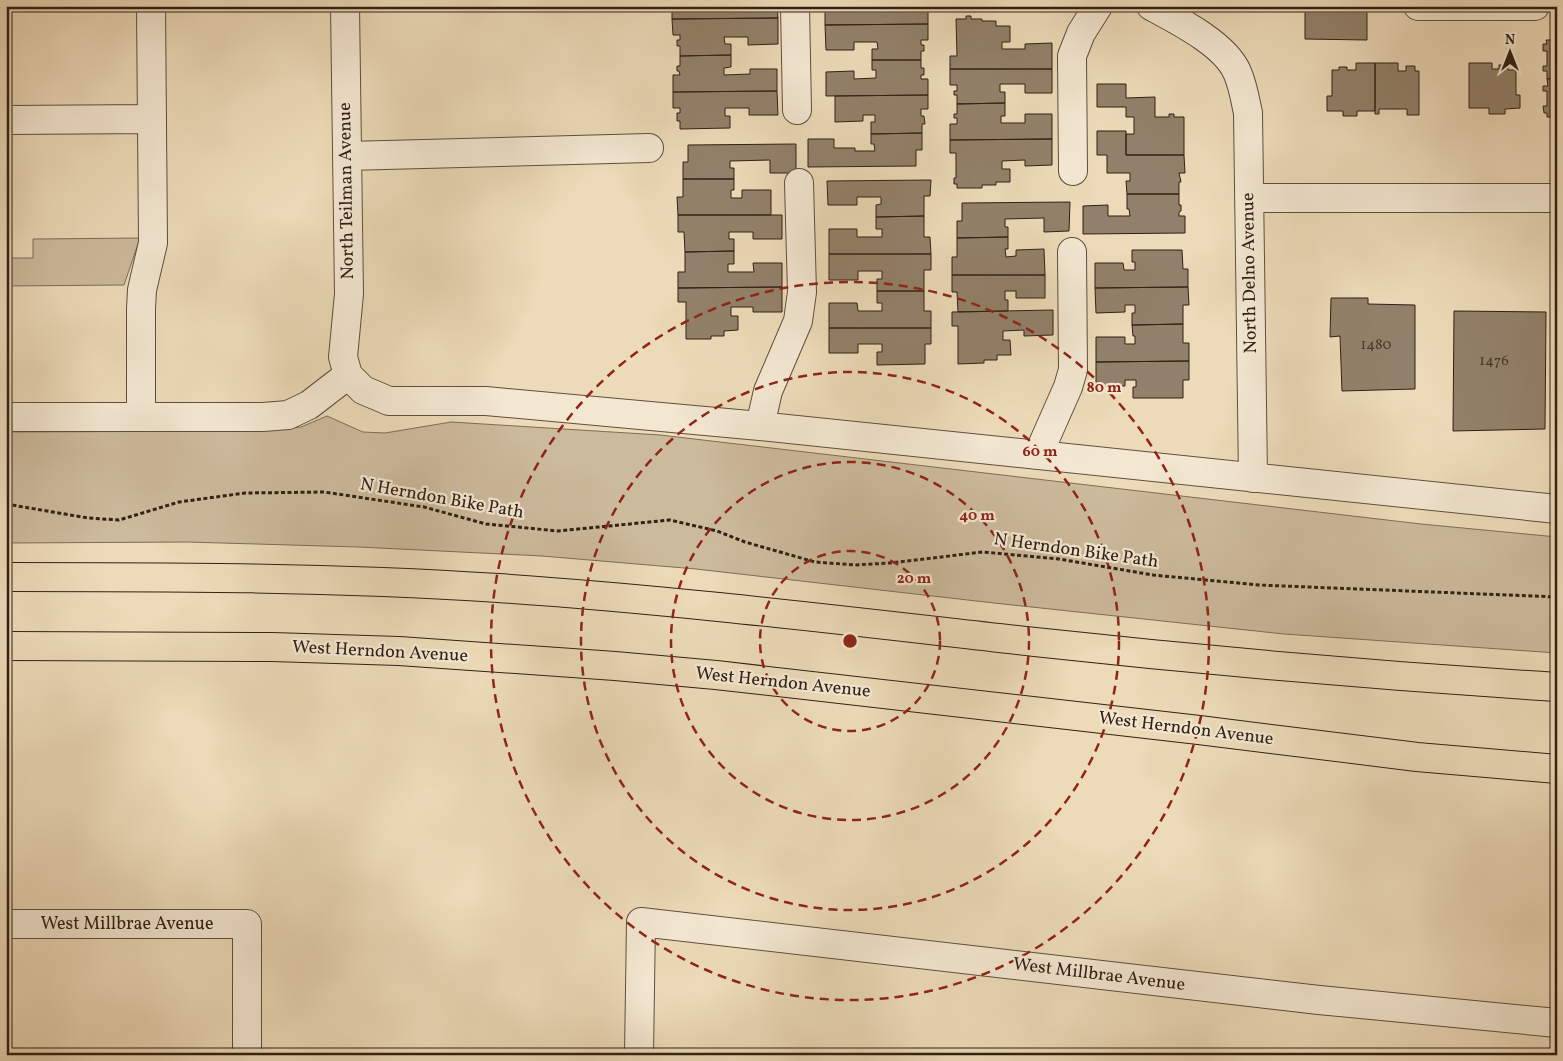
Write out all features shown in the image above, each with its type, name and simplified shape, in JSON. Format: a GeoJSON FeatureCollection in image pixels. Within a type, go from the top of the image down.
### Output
{"type":"FeatureCollection","features":[{"type":"Feature","properties":{"kind":"main road"},"geometry":{"type":"LineString","coordinates":[[6,578],[271,578],[497,588],[768,611],[1143,653],[1388,675],[1557,687]]}},
{"type":"Feature","properties":{"kind":"main road","name":"West Herndon Avenue"},"geometry":{"type":"LineString","coordinates":[[6,646],[272,647],[399,651],[615,666],[716,675],[1417,757],[1557,769]]}},
{"type":"Feature","properties":{"kind":"street"},"geometry":{"type":"LineString","coordinates":[[141,417],[142,290],[153,243],[151,6]]}},
{"type":"Feature","properties":{"kind":"street","name":"North Teilman Avenue"},"geometry":{"type":"LineString","coordinates":[[344,6],[348,294],[343,357],[348,375]]}},
{"type":"Feature","properties":{"kind":"street"},"geometry":{"type":"LineString","coordinates":[[795,6],[797,110]]}},
{"type":"Feature","properties":{"kind":"street"},"geometry":{"type":"LineString","coordinates":[[1073,171],[1072,56],[1082,33],[1098,6]]}},
{"type":"Feature","properties":{"kind":"street","name":"North Delno Avenue"},"geometry":{"type":"LineString","coordinates":[[1152,6],[1194,30],[1220,51],[1237,70],[1244,92],[1248,113],[1253,478]]}},
{"type":"Feature","properties":{"kind":"street"},"geometry":{"type":"LineString","coordinates":[[1418,6],[1535,6]]}},
{"type":"Feature","properties":{"kind":"street"},"geometry":{"type":"LineString","coordinates":[[6,120],[152,119]]}},
{"type":"Feature","properties":{"kind":"street"},"geometry":{"type":"LineString","coordinates":[[346,156],[649,148]]}},
{"type":"Feature","properties":{"kind":"street"},"geometry":{"type":"LineString","coordinates":[[760,426],[768,392],[798,321],[802,292],[799,182]]}},
{"type":"Feature","properties":{"kind":"street"},"geometry":{"type":"LineString","coordinates":[[1249,198],[1557,198]]}},
{"type":"Feature","properties":{"kind":"street"},"geometry":{"type":"LineString","coordinates":[[1038,455],[1068,387],[1073,370],[1072,252]]}},
{"type":"Feature","properties":{"kind":"street"},"geometry":{"type":"LineString","coordinates":[[6,417],[263,417],[288,415],[308,405],[348,375],[362,390],[389,401],[486,401],[760,426],[1557,510]]}},
{"type":"Feature","properties":{"kind":"street","name":"West Millbrae Avenue"},"geometry":{"type":"LineString","coordinates":[[639,1055],[641,922],[1319,1000],[1557,1023]]}},
{"type":"Feature","properties":{"kind":"street","name":"West Millbrae Avenue"},"geometry":{"type":"LineString","coordinates":[[6,924],[247,924],[247,1055]]}},
{"type":"Feature","properties":{"kind":"path","name":"N Herndon Bike Path"},"geometry":{"type":"LineString","coordinates":[[6,504],[88,518],[119,520],[179,502],[245,493],[324,492],[424,507],[486,524],[558,531],[670,520],[717,531],[745,542],[815,562],[855,565],[890,563],[983,552],[1060,559],[1154,575],[1259,586],[1557,596]]}},
{"type":"Feature","properties":{"kind":"shaded area"},"geometry":{"type":"Polygon","coordinates":[[[140,238],[124,285],[6,286],[6,258],[33,258],[33,239],[140,238]]]}},
{"type":"Feature","properties":{"kind":"shaded area"},"geometry":{"type":"Polygon","coordinates":[[[327,416],[363,432],[385,433],[451,422],[660,435],[1421,524],[1557,537],[1557,653],[1284,634],[696,569],[542,556],[359,547],[187,542],[6,543],[6,432],[263,431],[301,427],[327,416]]]}},
{"type":"Feature","properties":{"kind":"building"},"geometry":{"type":"Polygon","coordinates":[[[672,6],[777,6],[778,18],[672,19],[672,6]]]}},
{"type":"Feature","properties":{"kind":"building"},"geometry":{"type":"Polygon","coordinates":[[[825,6],[928,7],[928,24],[825,25],[825,6]]]}},
{"type":"Feature","properties":{"kind":"building"},"geometry":{"type":"Polygon","coordinates":[[[1305,10],[1367,10],[1367,40],[1305,39],[1305,10]]]}},
{"type":"Feature","properties":{"kind":"building"},"geometry":{"type":"Polygon","coordinates":[[[966,16],[971,16],[971,19],[982,19],[982,21],[996,21],[996,26],[1010,26],[1010,42],[1002,42],[1002,49],[1025,49],[1025,44],[1052,43],[1052,69],[950,69],[950,56],[957,56],[956,19],[966,19],[966,16]]]}},
{"type":"Feature","properties":{"kind":"building"},"geometry":{"type":"Polygon","coordinates":[[[778,18],[778,44],[748,45],[748,37],[724,37],[725,44],[731,44],[731,55],[680,56],[680,46],[677,46],[677,40],[680,40],[680,35],[673,35],[672,19],[778,18]]]}},
{"type":"Feature","properties":{"kind":"building"},"geometry":{"type":"Polygon","coordinates":[[[928,24],[928,40],[921,40],[921,45],[924,45],[924,51],[921,51],[921,60],[872,60],[872,49],[878,49],[877,42],[854,42],[854,50],[826,50],[825,25],[928,24]]]}},
{"type":"Feature","properties":{"kind":"building"},"geometry":{"type":"Polygon","coordinates":[[[1546,40],[1557,40],[1557,78],[1547,79],[1547,71],[1543,71],[1543,66],[1547,66],[1547,51],[1543,51],[1543,44],[1547,44],[1546,40]]]}},
{"type":"Feature","properties":{"kind":"building"},"geometry":{"type":"Polygon","coordinates":[[[731,55],[731,67],[724,68],[724,75],[750,74],[750,69],[777,69],[777,91],[673,92],[673,75],[680,75],[679,71],[677,71],[677,66],[680,66],[680,56],[731,55]]]}},
{"type":"Feature","properties":{"kind":"building"},"geometry":{"type":"Polygon","coordinates":[[[872,60],[921,60],[921,68],[924,68],[924,75],[921,75],[921,79],[928,79],[928,95],[826,96],[826,72],[854,71],[854,79],[876,78],[876,70],[872,70],[872,60]]]}},
{"type":"Feature","properties":{"kind":"building"},"geometry":{"type":"Polygon","coordinates":[[[1356,63],[1375,63],[1375,111],[1357,111],[1357,116],[1343,116],[1343,111],[1327,111],[1327,96],[1332,96],[1332,70],[1339,70],[1339,67],[1347,67],[1347,70],[1356,70],[1356,63]]]}},
{"type":"Feature","properties":{"kind":"building"},"geometry":{"type":"Polygon","coordinates":[[[1375,63],[1398,63],[1398,71],[1406,71],[1406,66],[1415,66],[1415,71],[1419,71],[1419,115],[1407,115],[1407,109],[1379,109],[1379,114],[1375,114],[1375,63]]]}},
{"type":"Feature","properties":{"kind":"building"},"geometry":{"type":"Polygon","coordinates":[[[1469,63],[1492,63],[1492,69],[1499,69],[1499,65],[1508,65],[1508,70],[1516,70],[1516,95],[1520,95],[1520,108],[1505,109],[1505,114],[1489,114],[1489,108],[1469,108],[1469,63]]]}},
{"type":"Feature","properties":{"kind":"building"},"geometry":{"type":"Polygon","coordinates":[[[950,69],[1052,69],[1052,93],[1025,93],[1025,84],[1000,84],[1000,92],[1005,92],[1005,103],[957,104],[957,95],[954,95],[954,91],[957,91],[957,85],[950,85],[950,69]]]}},
{"type":"Feature","properties":{"kind":"building"},"geometry":{"type":"Polygon","coordinates":[[[1557,78],[1557,117],[1547,117],[1543,106],[1547,106],[1547,91],[1543,91],[1543,86],[1548,86],[1547,79],[1557,78]]]}},
{"type":"Feature","properties":{"kind":"building"},"geometry":{"type":"Polygon","coordinates":[[[1097,84],[1126,84],[1126,98],[1155,97],[1155,117],[1169,117],[1169,114],[1174,114],[1174,117],[1184,117],[1184,155],[1126,155],[1126,134],[1134,134],[1134,117],[1126,117],[1126,107],[1097,107],[1097,84]]]}},
{"type":"Feature","properties":{"kind":"building"},"geometry":{"type":"Polygon","coordinates":[[[777,91],[778,115],[749,115],[749,108],[725,108],[725,116],[730,116],[730,128],[680,129],[677,113],[680,113],[680,108],[673,108],[673,92],[777,91]]]}},
{"type":"Feature","properties":{"kind":"building"},"geometry":{"type":"Polygon","coordinates":[[[928,95],[928,109],[921,109],[921,116],[924,116],[925,124],[922,124],[922,133],[871,134],[871,122],[875,122],[875,115],[863,115],[863,121],[835,122],[835,96],[928,95]]]}},
{"type":"Feature","properties":{"kind":"building"},"geometry":{"type":"Polygon","coordinates":[[[1005,103],[1005,116],[1001,116],[1001,123],[1025,123],[1025,114],[1052,114],[1052,139],[950,140],[950,124],[957,124],[957,118],[954,118],[954,114],[957,114],[957,104],[1005,103]]]}},
{"type":"Feature","properties":{"kind":"building"},"geometry":{"type":"Polygon","coordinates":[[[1097,131],[1126,131],[1126,155],[1184,155],[1185,173],[1179,173],[1181,182],[1179,182],[1179,194],[1127,194],[1126,181],[1130,181],[1130,173],[1107,173],[1107,155],[1097,155],[1097,131]]]}},
{"type":"Feature","properties":{"kind":"building"},"geometry":{"type":"Polygon","coordinates":[[[922,133],[922,150],[916,150],[916,166],[808,167],[808,139],[834,139],[834,148],[855,148],[855,151],[875,151],[874,144],[871,144],[871,134],[922,133]]]}},
{"type":"Feature","properties":{"kind":"building"},"geometry":{"type":"Polygon","coordinates":[[[1052,139],[1052,165],[1025,166],[1025,160],[1002,161],[1002,169],[1010,169],[1010,182],[982,185],[982,188],[957,188],[957,184],[954,184],[954,178],[956,178],[956,153],[950,153],[950,140],[1052,139]]]}},
{"type":"Feature","properties":{"kind":"building"},"geometry":{"type":"Polygon","coordinates":[[[796,144],[796,173],[770,173],[770,160],[730,161],[730,168],[734,168],[734,179],[683,179],[683,162],[688,162],[688,145],[796,144]]]}},
{"type":"Feature","properties":{"kind":"building"},"geometry":{"type":"Polygon","coordinates":[[[683,179],[734,179],[734,190],[731,190],[731,198],[742,198],[742,190],[771,190],[771,215],[678,215],[677,197],[683,197],[683,179]]]}},
{"type":"Feature","properties":{"kind":"building"},"geometry":{"type":"Polygon","coordinates":[[[931,180],[930,196],[924,196],[924,216],[876,217],[876,205],[881,204],[881,197],[857,197],[857,205],[828,205],[827,181],[931,180]]]}},
{"type":"Feature","properties":{"kind":"building"},"geometry":{"type":"Polygon","coordinates":[[[1127,194],[1179,194],[1181,211],[1179,216],[1185,216],[1185,233],[1083,234],[1083,206],[1108,205],[1108,216],[1130,216],[1129,209],[1127,209],[1127,194]]]}},
{"type":"Feature","properties":{"kind":"building"},"geometry":{"type":"Polygon","coordinates":[[[1070,202],[1069,231],[1044,232],[1044,218],[1005,219],[1005,227],[1008,227],[1008,237],[957,238],[957,221],[962,221],[962,203],[1070,202]]]}},
{"type":"Feature","properties":{"kind":"building"},"geometry":{"type":"Polygon","coordinates":[[[678,215],[782,215],[782,239],[753,239],[753,232],[729,232],[729,239],[734,239],[734,251],[685,252],[684,232],[678,232],[678,215]]]}},
{"type":"Feature","properties":{"kind":"building"},"geometry":{"type":"Polygon","coordinates":[[[924,216],[924,237],[930,237],[931,254],[829,254],[829,229],[857,229],[857,237],[882,237],[882,229],[876,229],[876,217],[924,216]]]}},
{"type":"Feature","properties":{"kind":"building"},"geometry":{"type":"Polygon","coordinates":[[[1008,237],[1008,249],[1005,249],[1006,257],[1016,256],[1016,250],[1044,249],[1045,275],[952,275],[952,257],[957,257],[957,238],[1008,237]]]}},
{"type":"Feature","properties":{"kind":"building"},"geometry":{"type":"Polygon","coordinates":[[[1132,250],[1182,250],[1183,269],[1188,269],[1188,287],[1095,288],[1095,263],[1123,263],[1124,270],[1135,270],[1135,262],[1132,262],[1132,250]]]}},
{"type":"Feature","properties":{"kind":"building"},"geometry":{"type":"Polygon","coordinates":[[[734,251],[734,264],[728,264],[728,272],[754,272],[753,263],[782,263],[782,287],[678,288],[678,272],[685,272],[685,252],[734,251]]]}},
{"type":"Feature","properties":{"kind":"building"},"geometry":{"type":"Polygon","coordinates":[[[829,254],[931,254],[931,270],[924,270],[924,291],[877,291],[877,279],[882,279],[882,271],[858,271],[858,280],[829,280],[829,254]]]}},
{"type":"Feature","properties":{"kind":"building"},"geometry":{"type":"Polygon","coordinates":[[[952,275],[1045,275],[1045,298],[1016,298],[1016,291],[1005,291],[1005,300],[1008,300],[1008,311],[958,312],[957,292],[952,292],[952,275]]]}},
{"type":"Feature","properties":{"kind":"building"},"geometry":{"type":"Polygon","coordinates":[[[782,287],[782,312],[753,312],[753,307],[731,307],[731,316],[738,316],[738,330],[724,331],[724,336],[711,336],[711,339],[686,339],[686,302],[678,302],[678,288],[782,287]]]}},
{"type":"Feature","properties":{"kind":"building"},"geometry":{"type":"Polygon","coordinates":[[[1188,287],[1189,305],[1183,305],[1183,324],[1132,325],[1132,313],[1135,313],[1135,305],[1125,305],[1125,312],[1096,313],[1095,288],[1188,287]]]}},
{"type":"Feature","properties":{"kind":"building"},"geometry":{"type":"Polygon","coordinates":[[[877,291],[924,291],[924,311],[931,311],[931,328],[829,328],[829,303],[857,303],[858,311],[882,311],[882,303],[877,303],[877,291]]]}},
{"type":"Feature","properties":{"kind":"building"},"geometry":{"type":"Polygon","coordinates":[[[1331,298],[1368,298],[1368,304],[1415,305],[1415,389],[1342,391],[1340,336],[1330,337],[1331,298]]]}},
{"type":"Feature","properties":{"kind":"building"},"geometry":{"type":"Polygon","coordinates":[[[1053,310],[1053,335],[1024,336],[1024,330],[1003,331],[1003,340],[1010,340],[1011,355],[997,355],[997,360],[984,360],[984,363],[958,364],[958,326],[952,326],[952,312],[1053,310]]]}},
{"type":"Feature","properties":{"kind":"building"},"geometry":{"type":"Polygon","coordinates":[[[1454,311],[1546,312],[1545,429],[1453,431],[1454,311]]]}},
{"type":"Feature","properties":{"kind":"building"},"geometry":{"type":"Polygon","coordinates":[[[1183,324],[1183,343],[1189,343],[1189,361],[1096,362],[1096,337],[1125,337],[1125,344],[1135,344],[1132,325],[1183,324]]]}},
{"type":"Feature","properties":{"kind":"building"},"geometry":{"type":"Polygon","coordinates":[[[829,328],[931,328],[931,344],[925,344],[925,364],[877,365],[877,352],[882,352],[882,344],[858,344],[858,353],[829,353],[829,328]]]}},
{"type":"Feature","properties":{"kind":"building"},"geometry":{"type":"Polygon","coordinates":[[[1189,361],[1189,380],[1183,380],[1183,398],[1133,398],[1133,387],[1136,387],[1136,380],[1125,380],[1125,386],[1096,386],[1096,362],[1189,361]]]}}]}
